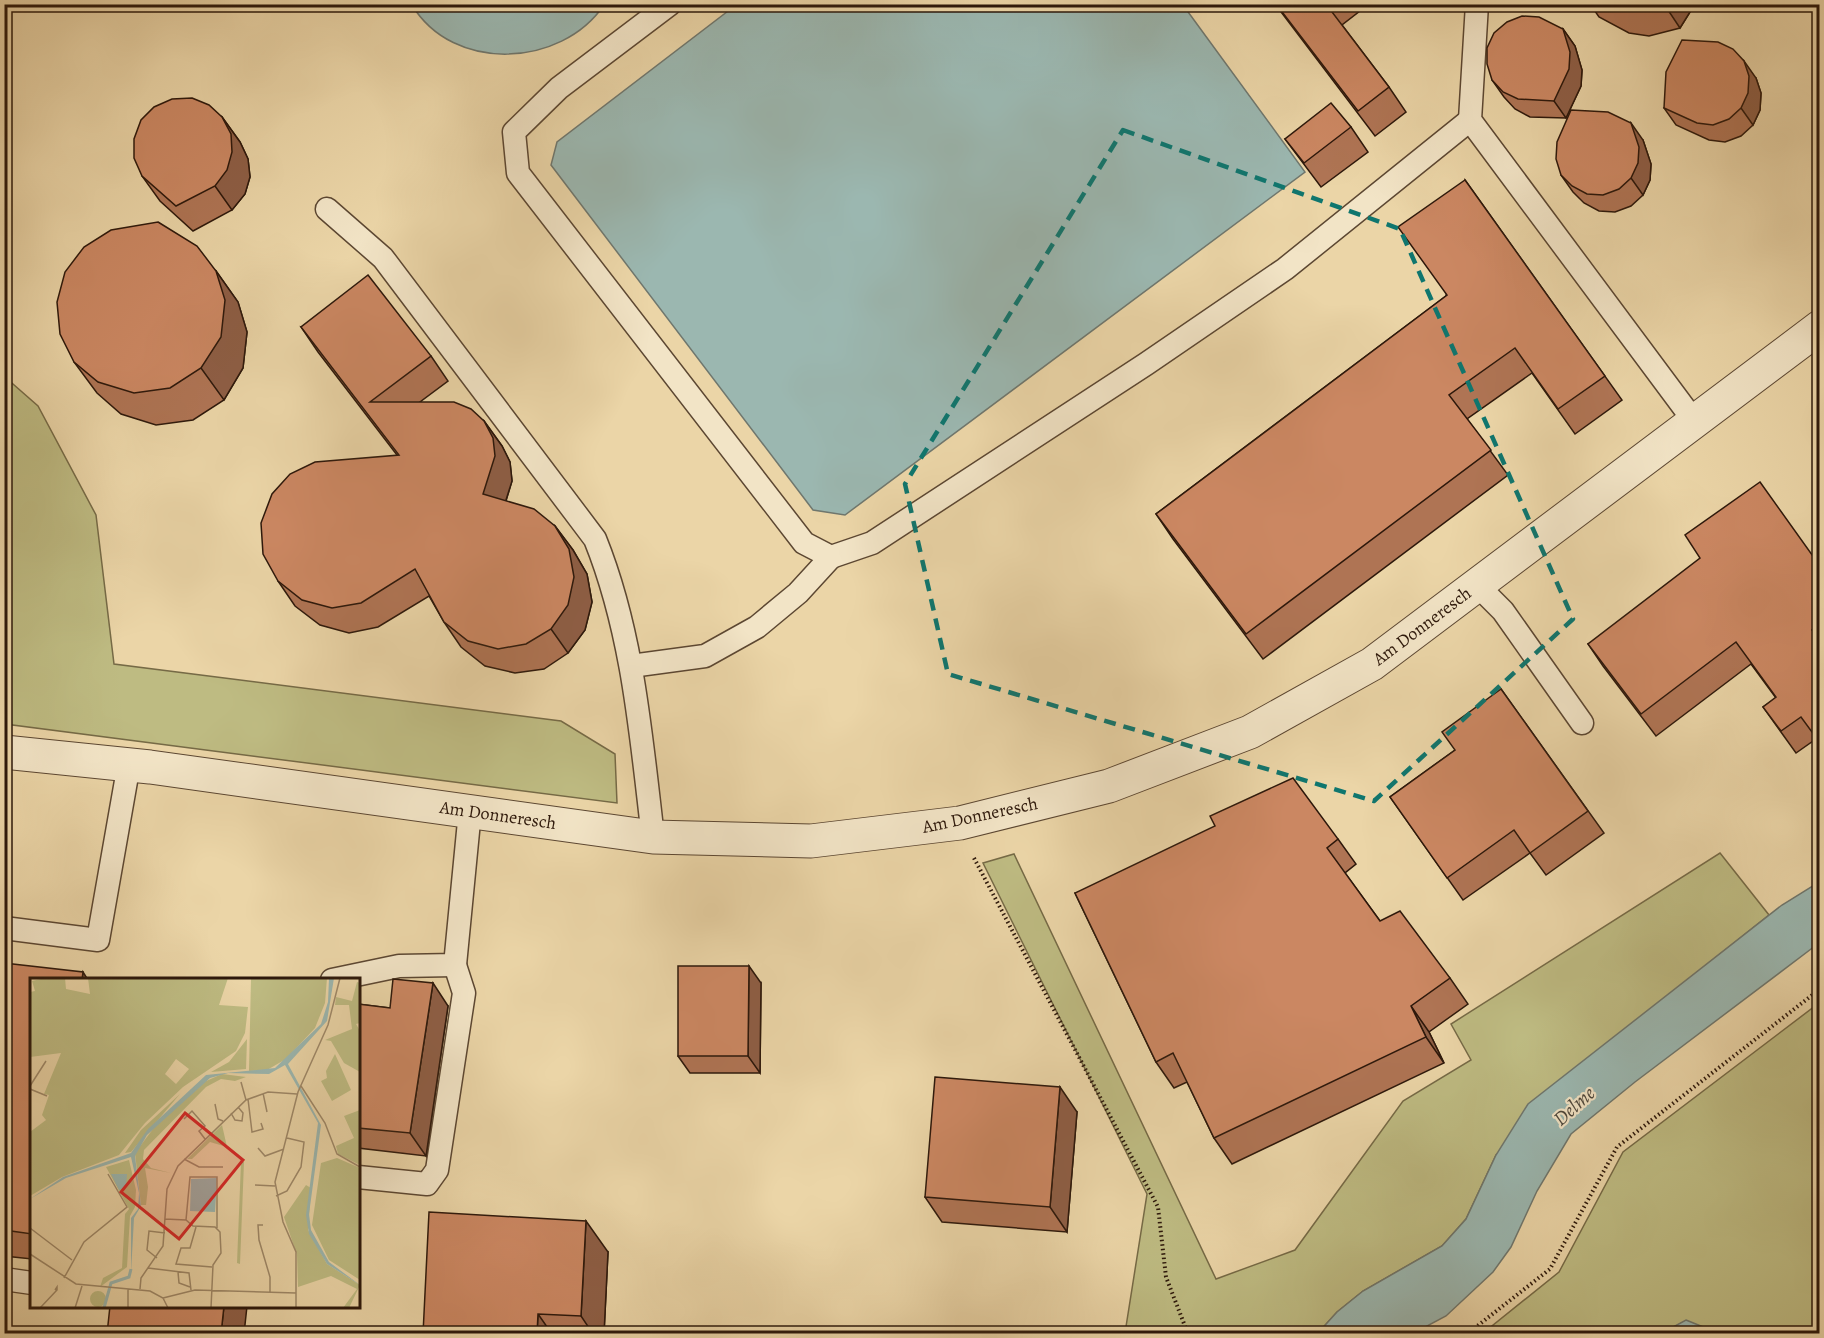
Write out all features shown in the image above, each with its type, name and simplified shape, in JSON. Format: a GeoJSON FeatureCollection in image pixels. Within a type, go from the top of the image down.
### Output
{"type":"FeatureCollection","features":[{"type":"Feature","properties":{"kind":"street","name":"Am Donneresch"},"geometry":{"type":"LineString","coordinates":[[4,752],[129,764],[654,837],[811,841],[960,824],[1109,786],[1250,732],[1372,664],[1820,327]]}},
{"type":"Feature","properties":{"kind":"lane"},"geometry":{"type":"LineString","coordinates":[[670,4],[559,88],[514,132],[518,173],[804,543],[831,557]]}},
{"type":"Feature","properties":{"kind":"lane"},"geometry":{"type":"LineString","coordinates":[[1477,4],[1470,120],[1694,421]]}},
{"type":"Feature","properties":{"kind":"lane"},"geometry":{"type":"LineString","coordinates":[[631,666],[705,656],[757,627],[798,592],[831,557],[872,543],[1156,358],[1285,269],[1470,120]]}},
{"type":"Feature","properties":{"kind":"lane"},"geometry":{"type":"LineString","coordinates":[[327,208],[382,258],[595,539],[604,562],[635,681],[654,837]]}},
{"type":"Feature","properties":{"kind":"lane"},"geometry":{"type":"LineString","coordinates":[[1477,585],[1503,611],[1582,723]]}},
{"type":"Feature","properties":{"kind":"lane"},"geometry":{"type":"LineString","coordinates":[[4,928],[98,940],[129,764]]}},
{"type":"Feature","properties":{"kind":"lane"},"geometry":{"type":"LineString","coordinates":[[360,1177],[427,1184],[437,1170],[464,993],[454,965],[470,811]]}},
{"type":"Feature","properties":{"kind":"lane"},"geometry":{"type":"LineString","coordinates":[[342,978],[399,966],[454,965]]}},
{"type":"Feature","properties":{"kind":"lane"},"geometry":{"type":"LineString","coordinates":[[4,1279],[30,1283]]}},
{"type":"Feature","properties":{"kind":"path"},"geometry":{"type":"LineString","coordinates":[[960,824],[978,867],[1158,1206],[1166,1277],[1188,1334]]}},
{"type":"Feature","properties":{"kind":"path"},"geometry":{"type":"LineString","coordinates":[[1467,1334],[1550,1269],[1617,1147],[1820,989]]}},
{"type":"Feature","properties":{"kind":"highlighted area"},"geometry":{"type":"Polygon","coordinates":[[[1123,130],[1400,229],[1573,619],[1374,801],[948,674],[905,484],[1123,130]]]}},
{"type":"Feature","properties":{"kind":"shaded area"},"geometry":{"type":"Polygon","coordinates":[[[5,377],[38,406],[96,515],[114,664],[561,721],[615,754],[617,803],[5,724],[5,377]]]}},
{"type":"Feature","properties":{"kind":"shaded area"},"geometry":{"type":"Polygon","coordinates":[[[1720,853],[1769,915],[1680,986],[1496,1155],[1466,1219],[1442,1246],[1363,1291],[1337,1312],[1318,1333],[1125,1333],[1147,1194],[983,863],[1014,854],[1216,1279],[1295,1250],[1403,1101],[1471,1060],[1451,1024],[1720,853]]]}},
{"type":"Feature","properties":{"kind":"shaded area"},"geometry":{"type":"Polygon","coordinates":[[[1819,1003],[1819,1333],[1718,1333],[1686,1321],[1662,1333],[1482,1334],[1559,1272],[1623,1152],[1819,1003]]]}},
{"type":"Feature","properties":{"kind":"water"},"geometry":{"type":"Polygon","coordinates":[[[412,5],[604,5],[585,26],[562,41],[535,51],[507,54],[479,51],[453,43],[430,27],[412,5]]]}},
{"type":"Feature","properties":{"kind":"water"},"geometry":{"type":"Polygon","coordinates":[[[736,5],[1183,5],[1305,172],[845,515],[813,510],[551,165],[557,142],[736,5]]]}},
{"type":"Feature","properties":{"kind":"water","name":"Delme"},"geometry":{"type":"Polygon","coordinates":[[[1819,882],[1819,943],[1635,1082],[1571,1134],[1537,1191],[1511,1247],[1493,1272],[1446,1316],[1414,1333],[1318,1333],[1337,1312],[1363,1291],[1442,1246],[1466,1219],[1496,1155],[1528,1104],[1782,905],[1819,882]]]}},
{"type":"Feature","properties":{"kind":"water"},"geometry":{"type":"Polygon","coordinates":[[[1686,1320],[1718,1333],[1662,1333],[1686,1320]]]}},
{"type":"Feature","properties":{"kind":"building"},"geometry":{"type":"Polygon","coordinates":[[[1276,4],[1326,4],[1389,87],[1358,111],[1276,4]]]}},
{"type":"Feature","properties":{"kind":"building"},"geometry":{"type":"Polygon","coordinates":[[[1604,4],[1656,4],[1632,11],[1612,8],[1604,4]]]}},
{"type":"Feature","properties":{"kind":"building"},"geometry":{"type":"Polygon","coordinates":[[[1522,16],[1539,17],[1563,29],[1570,52],[1569,69],[1554,101],[1518,99],[1503,92],[1492,80],[1487,64],[1487,48],[1494,33],[1507,22],[1522,16]]]}},
{"type":"Feature","properties":{"kind":"building"},"geometry":{"type":"Polygon","coordinates":[[[1682,40],[1718,42],[1733,49],[1744,61],[1749,76],[1748,93],[1741,108],[1729,119],[1713,125],[1697,123],[1664,108],[1666,72],[1682,40]]]}},
{"type":"Feature","properties":{"kind":"building"},"geometry":{"type":"Polygon","coordinates":[[[192,98],[209,105],[222,117],[231,134],[232,152],[227,170],[215,186],[176,206],[142,176],[134,158],[134,139],[141,120],[154,107],[172,99],[192,98]]]}},
{"type":"Feature","properties":{"kind":"building"},"geometry":{"type":"Polygon","coordinates":[[[1331,103],[1351,127],[1304,163],[1285,139],[1331,103]]]}},
{"type":"Feature","properties":{"kind":"building"},"geometry":{"type":"Polygon","coordinates":[[[1571,110],[1608,112],[1631,123],[1639,147],[1638,163],[1631,178],[1619,189],[1603,195],[1587,194],[1572,186],[1561,175],[1556,159],[1557,142],[1571,110]]]}},
{"type":"Feature","properties":{"kind":"building"},"geometry":{"type":"Polygon","coordinates":[[[1465,180],[1605,376],[1558,409],[1515,348],[1449,395],[1491,450],[1246,634],[1156,514],[1447,295],[1398,227],[1465,180]]]}},
{"type":"Feature","properties":{"kind":"building"},"geometry":{"type":"Polygon","coordinates":[[[158,222],[197,246],[216,271],[225,300],[221,337],[201,368],[170,388],[134,393],[98,382],[74,362],[60,334],[57,302],[65,272],[84,247],[111,230],[158,222]]]}},
{"type":"Feature","properties":{"kind":"building"},"geometry":{"type":"Polygon","coordinates":[[[368,275],[431,356],[370,402],[454,402],[471,409],[484,421],[493,438],[495,456],[483,494],[534,509],[555,526],[569,549],[574,577],[568,605],[551,629],[526,644],[498,649],[468,641],[444,622],[415,569],[361,603],[332,608],[302,600],[278,581],[263,554],[261,523],[272,494],[290,474],[315,462],[399,455],[301,327],[368,275]]]}},
{"type":"Feature","properties":{"kind":"building"},"geometry":{"type":"Polygon","coordinates":[[[1760,482],[1820,566],[1820,625],[1812,630],[1820,641],[1820,743],[1801,717],[1781,731],[1763,707],[1776,697],[1736,642],[1641,714],[1588,644],[1700,558],[1685,535],[1760,482]]]}},
{"type":"Feature","properties":{"kind":"building"},"geometry":{"type":"Polygon","coordinates":[[[1501,689],[1588,811],[1530,853],[1514,830],[1447,878],[1390,797],[1455,750],[1442,732],[1501,689]]]}},
{"type":"Feature","properties":{"kind":"building"},"geometry":{"type":"Polygon","coordinates":[[[1293,778],[1338,839],[1327,848],[1380,921],[1400,911],[1450,978],[1411,1006],[1426,1037],[1214,1138],[1173,1053],[1156,1062],[1075,893],[1215,826],[1210,816],[1293,778]]]}},
{"type":"Feature","properties":{"kind":"building"},"geometry":{"type":"Polygon","coordinates":[[[4,963],[83,972],[82,978],[30,978],[30,1234],[4,1230],[4,963]]]}},
{"type":"Feature","properties":{"kind":"building"},"geometry":{"type":"Polygon","coordinates":[[[678,966],[749,966],[748,1056],[678,1056],[678,966]]]}},
{"type":"Feature","properties":{"kind":"building"},"geometry":{"type":"Polygon","coordinates":[[[393,979],[433,983],[410,1133],[360,1128],[360,1004],[390,1008],[393,979]]]}},
{"type":"Feature","properties":{"kind":"building"},"geometry":{"type":"Polygon","coordinates":[[[935,1077],[1060,1087],[1050,1207],[925,1197],[935,1077]]]}},
{"type":"Feature","properties":{"kind":"building"},"geometry":{"type":"Polygon","coordinates":[[[429,1212],[586,1221],[581,1316],[538,1314],[537,1334],[423,1334],[429,1212]]]}},
{"type":"Feature","properties":{"kind":"building"},"geometry":{"type":"Polygon","coordinates":[[[110,1308],[224,1308],[221,1334],[107,1334],[110,1308]]]}}]}
